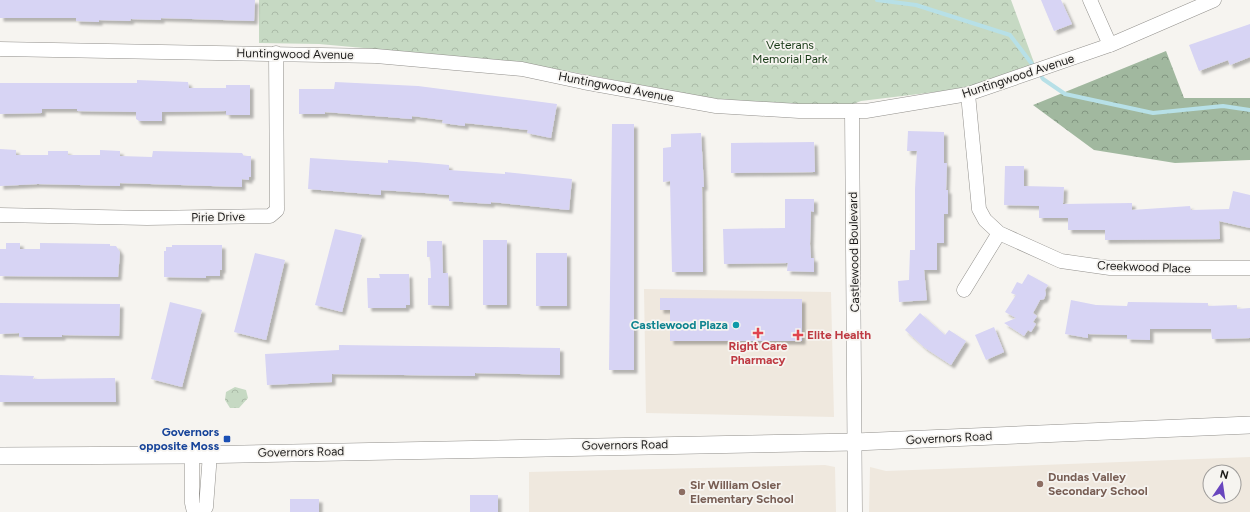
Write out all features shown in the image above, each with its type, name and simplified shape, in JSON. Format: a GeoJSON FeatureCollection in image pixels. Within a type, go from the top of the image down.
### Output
{"type":"FeatureCollection","features":[{"type":"Feature","properties":{"kind":"main road","name":"Governors Road"},"geometry":{"type":"LineString","coordinates":[[0,456],[192,455],[855,442],[1250,425]]}},
{"type":"Feature","properties":{"kind":"street"},"geometry":{"type":"LineString","coordinates":[[1090,0],[1110,45]]}},
{"type":"Feature","properties":{"kind":"street","name":"Huntingwood Avenue"},"geometry":{"type":"LineString","coordinates":[[0,49],[376,56],[522,70],[716,106],[799,111],[866,111],[968,94],[1110,45],[1214,0]]}},
{"type":"Feature","properties":{"kind":"street","name":"Pirie Drive"},"geometry":{"type":"LineString","coordinates":[[0,215],[147,218],[270,216],[277,210],[276,53]]}},
{"type":"Feature","properties":{"kind":"street","name":"Creekwood Place"},"geometry":{"type":"LineString","coordinates":[[968,94],[979,209],[985,220],[999,234],[1061,261],[1110,268],[1250,268]]}},
{"type":"Feature","properties":{"kind":"street","name":"Castlewood Boulevard"},"geometry":{"type":"LineString","coordinates":[[852,111],[855,512]]}},
{"type":"Feature","properties":{"kind":"street"},"geometry":{"type":"LineString","coordinates":[[964,290],[999,234]]}},
{"type":"Feature","properties":{"kind":"street"},"geometry":{"type":"LineString","coordinates":[[203,512],[206,506],[210,454]]}},
{"type":"Feature","properties":{"kind":"street"},"geometry":{"type":"LineString","coordinates":[[192,455],[192,503],[194,512]]}},
{"type":"Feature","properties":{"kind":"shaded area"},"geometry":{"type":"Polygon","coordinates":[[[644,289],[831,292],[834,417],[646,413],[644,289]]]}},
{"type":"Feature","properties":{"kind":"shaded area","name":"Dundas Valley Secondary School"},"geometry":{"type":"Polygon","coordinates":[[[1250,457],[1250,512],[869,512],[870,467],[886,471],[1250,457]]]}},
{"type":"Feature","properties":{"kind":"shaded area","name":"Sir William Osler Elementary School"},"geometry":{"type":"Polygon","coordinates":[[[825,465],[835,467],[836,512],[529,512],[529,472],[825,465]]]}},
{"type":"Feature","properties":{"kind":"green space","name":"Veterans Memorial Park"},"geometry":{"type":"Polygon","coordinates":[[[259,0],[1011,0],[1036,68],[968,88],[861,101],[853,104],[793,106],[718,100],[572,72],[498,60],[319,44],[259,43],[259,0]]]}},
{"type":"Feature","properties":{"kind":"green space"},"geometry":{"type":"Polygon","coordinates":[[[1166,51],[1184,98],[1250,98],[1250,160],[1175,163],[1094,150],[1033,105],[1166,51]]]}},
{"type":"Feature","properties":{"kind":"green space"},"geometry":{"type":"Polygon","coordinates":[[[235,387],[246,390],[248,398],[239,408],[230,408],[225,400],[226,392],[235,387]]]}},
{"type":"Feature","properties":{"kind":"building"},"geometry":{"type":"Polygon","coordinates":[[[0,0],[255,0],[254,21],[161,18],[161,20],[131,19],[130,21],[99,20],[99,22],[76,21],[76,18],[0,18],[0,0]]]}},
{"type":"Feature","properties":{"kind":"building"},"geometry":{"type":"Polygon","coordinates":[[[1041,0],[1061,0],[1072,24],[1054,31],[1041,0]]]}},
{"type":"Feature","properties":{"kind":"building"},"geometry":{"type":"Polygon","coordinates":[[[1250,24],[1250,57],[1230,65],[1228,60],[1199,71],[1189,45],[1250,24]]]}},
{"type":"Feature","properties":{"kind":"building"},"geometry":{"type":"Polygon","coordinates":[[[137,80],[188,82],[189,88],[226,88],[226,85],[250,85],[250,115],[226,115],[226,111],[162,112],[162,121],[139,121],[136,119],[136,112],[77,111],[77,109],[42,109],[42,113],[0,114],[0,83],[137,83],[137,80]]]}},
{"type":"Feature","properties":{"kind":"building"},"geometry":{"type":"Polygon","coordinates":[[[335,82],[418,86],[557,104],[551,138],[527,133],[528,130],[465,123],[465,126],[442,123],[443,120],[412,116],[412,119],[325,112],[325,114],[299,114],[299,89],[334,89],[335,82]]]}},
{"type":"Feature","properties":{"kind":"building"},"geometry":{"type":"Polygon","coordinates":[[[612,124],[634,124],[634,370],[609,370],[612,124]]]}},
{"type":"Feature","properties":{"kind":"building"},"geometry":{"type":"Polygon","coordinates":[[[908,131],[944,132],[944,163],[947,163],[946,190],[948,190],[948,214],[944,214],[944,243],[937,243],[937,270],[924,270],[927,300],[899,302],[898,281],[909,280],[910,250],[915,250],[915,189],[917,151],[907,151],[908,131]]]}},
{"type":"Feature","properties":{"kind":"building"},"geometry":{"type":"Polygon","coordinates":[[[701,133],[704,187],[702,187],[703,272],[672,272],[670,181],[663,182],[663,148],[671,147],[671,134],[701,133]]]}},
{"type":"Feature","properties":{"kind":"building"},"geometry":{"type":"Polygon","coordinates":[[[814,142],[815,172],[731,173],[731,143],[814,142]]]}},
{"type":"Feature","properties":{"kind":"building"},"geometry":{"type":"Polygon","coordinates":[[[0,149],[16,150],[16,155],[48,155],[48,151],[68,151],[68,155],[100,155],[100,150],[120,151],[120,156],[152,157],[153,151],[242,153],[244,156],[251,156],[251,177],[249,177],[249,180],[242,179],[242,187],[120,183],[120,186],[38,184],[0,186],[0,149]]]}},
{"type":"Feature","properties":{"kind":"building"},"geometry":{"type":"Polygon","coordinates":[[[310,158],[388,163],[388,160],[416,162],[449,165],[449,170],[505,174],[505,172],[572,179],[569,210],[491,202],[491,204],[449,201],[449,195],[425,193],[381,190],[381,195],[308,189],[310,158]]]}},
{"type":"Feature","properties":{"kind":"building"},"geometry":{"type":"Polygon","coordinates":[[[1005,166],[1024,166],[1024,186],[1064,187],[1063,204],[1132,203],[1132,210],[1190,206],[1191,210],[1229,209],[1233,191],[1250,195],[1250,228],[1219,221],[1220,239],[1105,240],[1105,230],[1068,230],[1068,218],[1039,218],[1039,206],[1004,205],[1005,166]]]}},
{"type":"Feature","properties":{"kind":"building"},"geometry":{"type":"Polygon","coordinates":[[[785,199],[814,199],[814,212],[811,211],[810,244],[811,258],[814,258],[814,272],[787,271],[788,263],[724,264],[723,229],[785,228],[785,199]]]}},
{"type":"Feature","properties":{"kind":"building"},"geometry":{"type":"Polygon","coordinates":[[[335,229],[362,235],[342,312],[315,305],[335,229]]]}},
{"type":"Feature","properties":{"kind":"building"},"geometry":{"type":"Polygon","coordinates":[[[483,240],[507,240],[507,305],[483,305],[483,240]]]}},
{"type":"Feature","properties":{"kind":"building"},"geometry":{"type":"Polygon","coordinates":[[[427,241],[442,241],[443,273],[448,273],[449,306],[428,305],[428,278],[431,278],[430,257],[427,257],[427,241]]]}},
{"type":"Feature","properties":{"kind":"building"},"geometry":{"type":"Polygon","coordinates":[[[6,243],[20,243],[20,249],[40,249],[40,243],[110,244],[110,246],[116,246],[120,252],[118,277],[0,276],[0,249],[6,249],[6,243]]]}},
{"type":"Feature","properties":{"kind":"building"},"geometry":{"type":"Polygon","coordinates":[[[172,245],[222,245],[222,270],[220,270],[220,276],[206,276],[206,278],[164,277],[164,251],[166,251],[166,247],[172,247],[172,245]]]}},
{"type":"Feature","properties":{"kind":"building"},"geometry":{"type":"Polygon","coordinates":[[[255,253],[285,260],[266,340],[234,332],[255,253]]]}},
{"type":"Feature","properties":{"kind":"building"},"geometry":{"type":"Polygon","coordinates":[[[536,253],[567,253],[567,306],[536,306],[536,253]]]}},
{"type":"Feature","properties":{"kind":"building"},"geometry":{"type":"Polygon","coordinates":[[[379,274],[409,274],[410,305],[406,305],[406,308],[368,308],[367,278],[380,278],[379,274]]]}},
{"type":"Feature","properties":{"kind":"building"},"geometry":{"type":"Polygon","coordinates":[[[1028,274],[1048,285],[1045,290],[1046,294],[1044,299],[1040,300],[1033,313],[1037,316],[1033,322],[1036,324],[1031,332],[1028,330],[1024,336],[1004,323],[1016,318],[1005,312],[1016,295],[1011,293],[1017,282],[1022,284],[1028,274]]]}},
{"type":"Feature","properties":{"kind":"building","name":"Castlewood Plaza"},"geometry":{"type":"Polygon","coordinates":[[[660,298],[802,299],[802,341],[670,341],[670,310],[660,310],[660,298]]]}},
{"type":"Feature","properties":{"kind":"building"},"geometry":{"type":"Polygon","coordinates":[[[1071,300],[1096,305],[1127,306],[1128,302],[1208,303],[1208,306],[1237,305],[1237,309],[1250,308],[1250,338],[1212,339],[1211,329],[1150,329],[1150,340],[1127,339],[1127,335],[1088,334],[1088,338],[1065,334],[1071,300]]]}},
{"type":"Feature","properties":{"kind":"building"},"geometry":{"type":"Polygon","coordinates":[[[170,302],[202,310],[182,387],[151,379],[170,302]]]}},
{"type":"Feature","properties":{"kind":"building"},"geometry":{"type":"Polygon","coordinates":[[[0,303],[120,304],[119,336],[62,335],[62,337],[19,337],[19,333],[0,334],[0,303]]]}},
{"type":"Feature","properties":{"kind":"building"},"geometry":{"type":"Polygon","coordinates":[[[920,313],[945,335],[949,330],[966,341],[951,365],[925,348],[905,330],[920,313]]]}},
{"type":"Feature","properties":{"kind":"building"},"geometry":{"type":"Polygon","coordinates":[[[994,327],[1004,352],[986,360],[975,335],[994,327]]]}},
{"type":"Feature","properties":{"kind":"building"},"geometry":{"type":"Polygon","coordinates":[[[339,345],[560,348],[560,375],[475,373],[475,376],[332,374],[332,382],[267,385],[265,354],[339,350],[339,345]]]}},
{"type":"Feature","properties":{"kind":"building"},"geometry":{"type":"Polygon","coordinates":[[[0,375],[34,376],[33,379],[115,378],[116,402],[0,402],[0,375]]]}},
{"type":"Feature","properties":{"kind":"building"},"geometry":{"type":"Polygon","coordinates":[[[470,495],[498,495],[498,512],[470,512],[470,495]]]}},
{"type":"Feature","properties":{"kind":"building"},"geometry":{"type":"Polygon","coordinates":[[[290,499],[319,499],[319,512],[290,512],[290,499]]]}},
{"type":"Feature","properties":{"kind":"waterway"},"geometry":{"type":"LineString","coordinates":[[877,0],[916,5],[1010,35],[1035,68]]}},
{"type":"Feature","properties":{"kind":"waterway"},"geometry":{"type":"LineString","coordinates":[[1039,73],[1043,79],[1065,94],[1153,113],[1223,106],[1250,110]]}},
{"type":"Feature","properties":{"kind":"place","name":"Castlewood Plaza"},"geometry":{"type":"Point","coordinates":[736,325]}},
{"type":"Feature","properties":{"kind":"place","name":"Right Care Pharmacy"},"geometry":{"type":"Point","coordinates":[758,333]}},
{"type":"Feature","properties":{"kind":"place","name":"Elite Health"},"geometry":{"type":"Point","coordinates":[798,335]}},
{"type":"Feature","properties":{"kind":"place","name":"Governors opposite Moss"},"geometry":{"type":"Point","coordinates":[227,439]}},
{"type":"Feature","properties":{"kind":"place","name":"Dundas Valley Secondary School"},"geometry":{"type":"Point","coordinates":[1040,484]}},
{"type":"Feature","properties":{"kind":"place","name":"Sir William Osler Elementary School"},"geometry":{"type":"Point","coordinates":[682,492]}}]}
